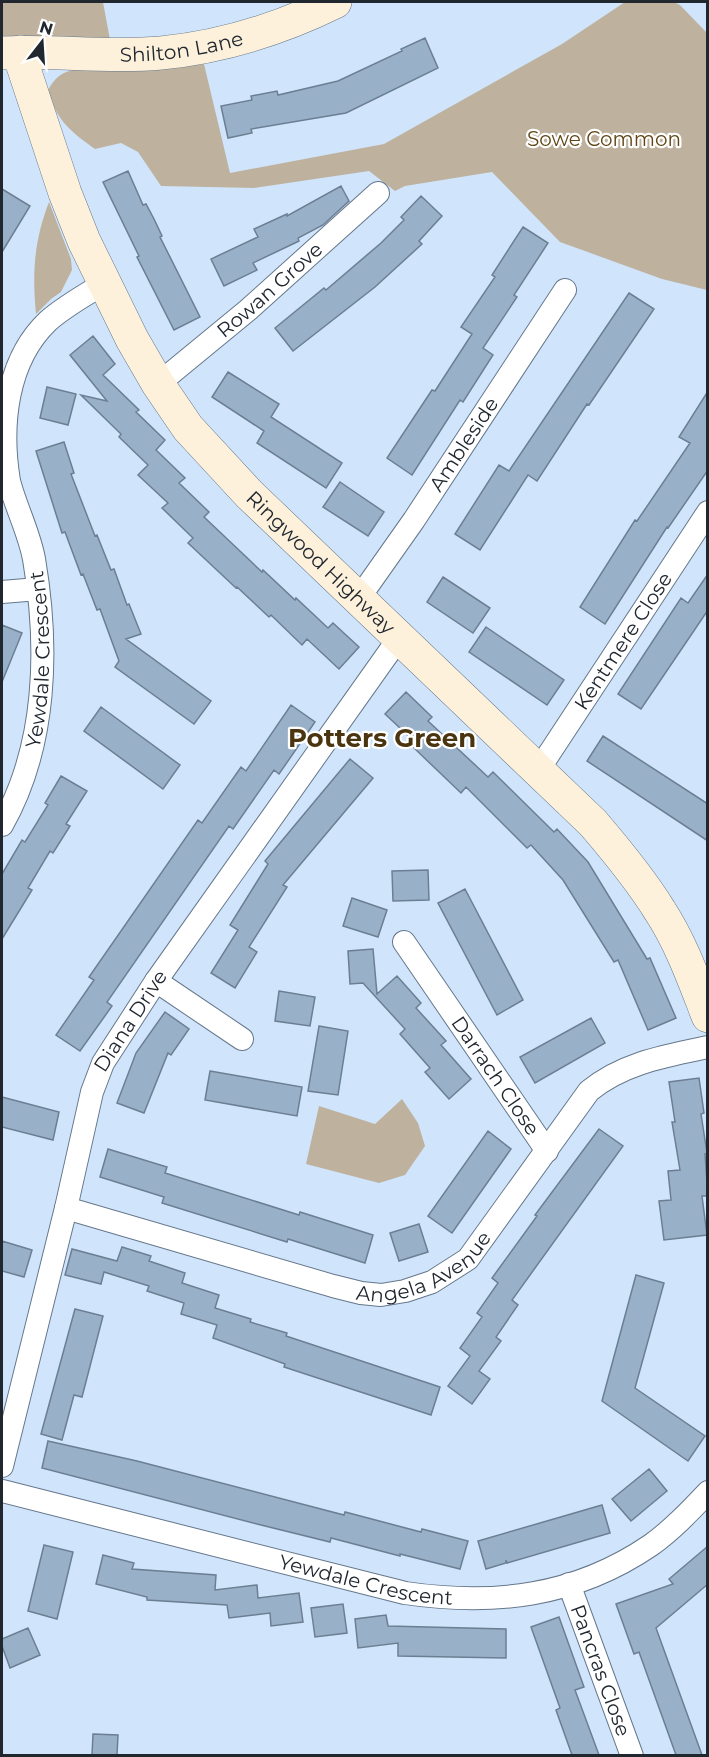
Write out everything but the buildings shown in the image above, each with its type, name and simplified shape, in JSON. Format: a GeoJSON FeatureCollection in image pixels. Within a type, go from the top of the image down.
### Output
{"type":"FeatureCollection","features":[{"type":"Feature","properties":{"kind":"street","name":"Shilton Lane"},"geometry":{"type":"LineString","coordinates":[[11,53],[160,54],[200,48],[267,31],[335,2]]}},
{"type":"Feature","properties":{"kind":"street","name":"Ringwood Highway"},"geometry":{"type":"LineString","coordinates":[[11,53],[22,63],[65,193],[84,241],[132,339],[158,384],[188,428],[249,494],[594,823],[661,912],[688,964],[708,1016]]}},
{"type":"Feature","properties":{"kind":"street","name":"Rowan Grove"},"geometry":{"type":"LineString","coordinates":[[158,384],[248,310],[378,193]]}},
{"type":"Feature","properties":{"kind":"street","name":"Yewdale Crescent"},"geometry":{"type":"LineString","coordinates":[[2,825],[17,792],[31,749],[40,705],[42,624],[29,539],[9,482],[2,450],[3,412],[8,388],[19,362],[37,333],[49,320],[68,306],[105,283]]}},
{"type":"Feature","properties":{"kind":"street","name":"Ambleside"},"geometry":{"type":"LineString","coordinates":[[359,598],[414,520],[565,290]]}},
{"type":"Feature","properties":{"kind":"street","name":"Kentmere Close"},"geometry":{"type":"LineString","coordinates":[[539,769],[708,512]]}},
{"type":"Feature","properties":{"kind":"street"},"geometry":{"type":"LineString","coordinates":[[2,592],[38,589]]}},
{"type":"Feature","properties":{"kind":"street","name":"Diana Drive"},"geometry":{"type":"LineString","coordinates":[[2,1466],[98,1075],[156,981],[399,638]]}},
{"type":"Feature","properties":{"kind":"street","name":"Darrach Close"},"geometry":{"type":"LineString","coordinates":[[404,942],[547,1151]]}},
{"type":"Feature","properties":{"kind":"street"},"geometry":{"type":"LineString","coordinates":[[156,981],[242,1039]]}},
{"type":"Feature","properties":{"kind":"street","name":"Angela Avenue"},"geometry":{"type":"LineString","coordinates":[[66,1208],[361,1293],[381,1295],[405,1291],[432,1282],[468,1259],[589,1091],[603,1080],[643,1062],[708,1047]]}},
{"type":"Feature","properties":{"kind":"street","name":"Yewdale Crescent"},"geometry":{"type":"LineString","coordinates":[[2,1491],[405,1593],[467,1600],[501,1599],[534,1594],[604,1571],[651,1545],[685,1516],[708,1492]]}},
{"type":"Feature","properties":{"kind":"street","name":"Pancras Close"},"geometry":{"type":"LineString","coordinates":[[569,1584],[632,1755]]}},
{"type":"Feature","properties":{"kind":"green space"},"geometry":{"type":"Polygon","coordinates":[[[2,2],[103,2],[110,40],[2,43],[2,2]]]}},
{"type":"Feature","properties":{"kind":"green space","name":"Sowe Common"},"geometry":{"type":"Polygon","coordinates":[[[625,2],[674,2],[680,5],[707,33],[707,290],[662,279],[560,242],[492,172],[405,186],[395,191],[369,171],[254,188],[161,186],[138,152],[121,143],[95,149],[78,136],[60,117],[48,90],[58,77],[73,70],[151,70],[204,64],[230,173],[384,144],[562,44],[625,2]]]}},
{"type":"Feature","properties":{"kind":"green space"},"geometry":{"type":"Polygon","coordinates":[[[49,202],[71,259],[72,270],[61,292],[36,314],[35,257],[40,230],[49,202]]]}},
{"type":"Feature","properties":{"kind":"green space"},"geometry":{"type":"Polygon","coordinates":[[[402,1099],[418,1123],[425,1146],[405,1175],[379,1183],[306,1164],[319,1106],[375,1124],[402,1099]]]}},
{"type":"Feature","properties":{"kind":"district","name":"Potters Green"},"geometry":{"type":"Point","coordinates":[382,738]}}]}
